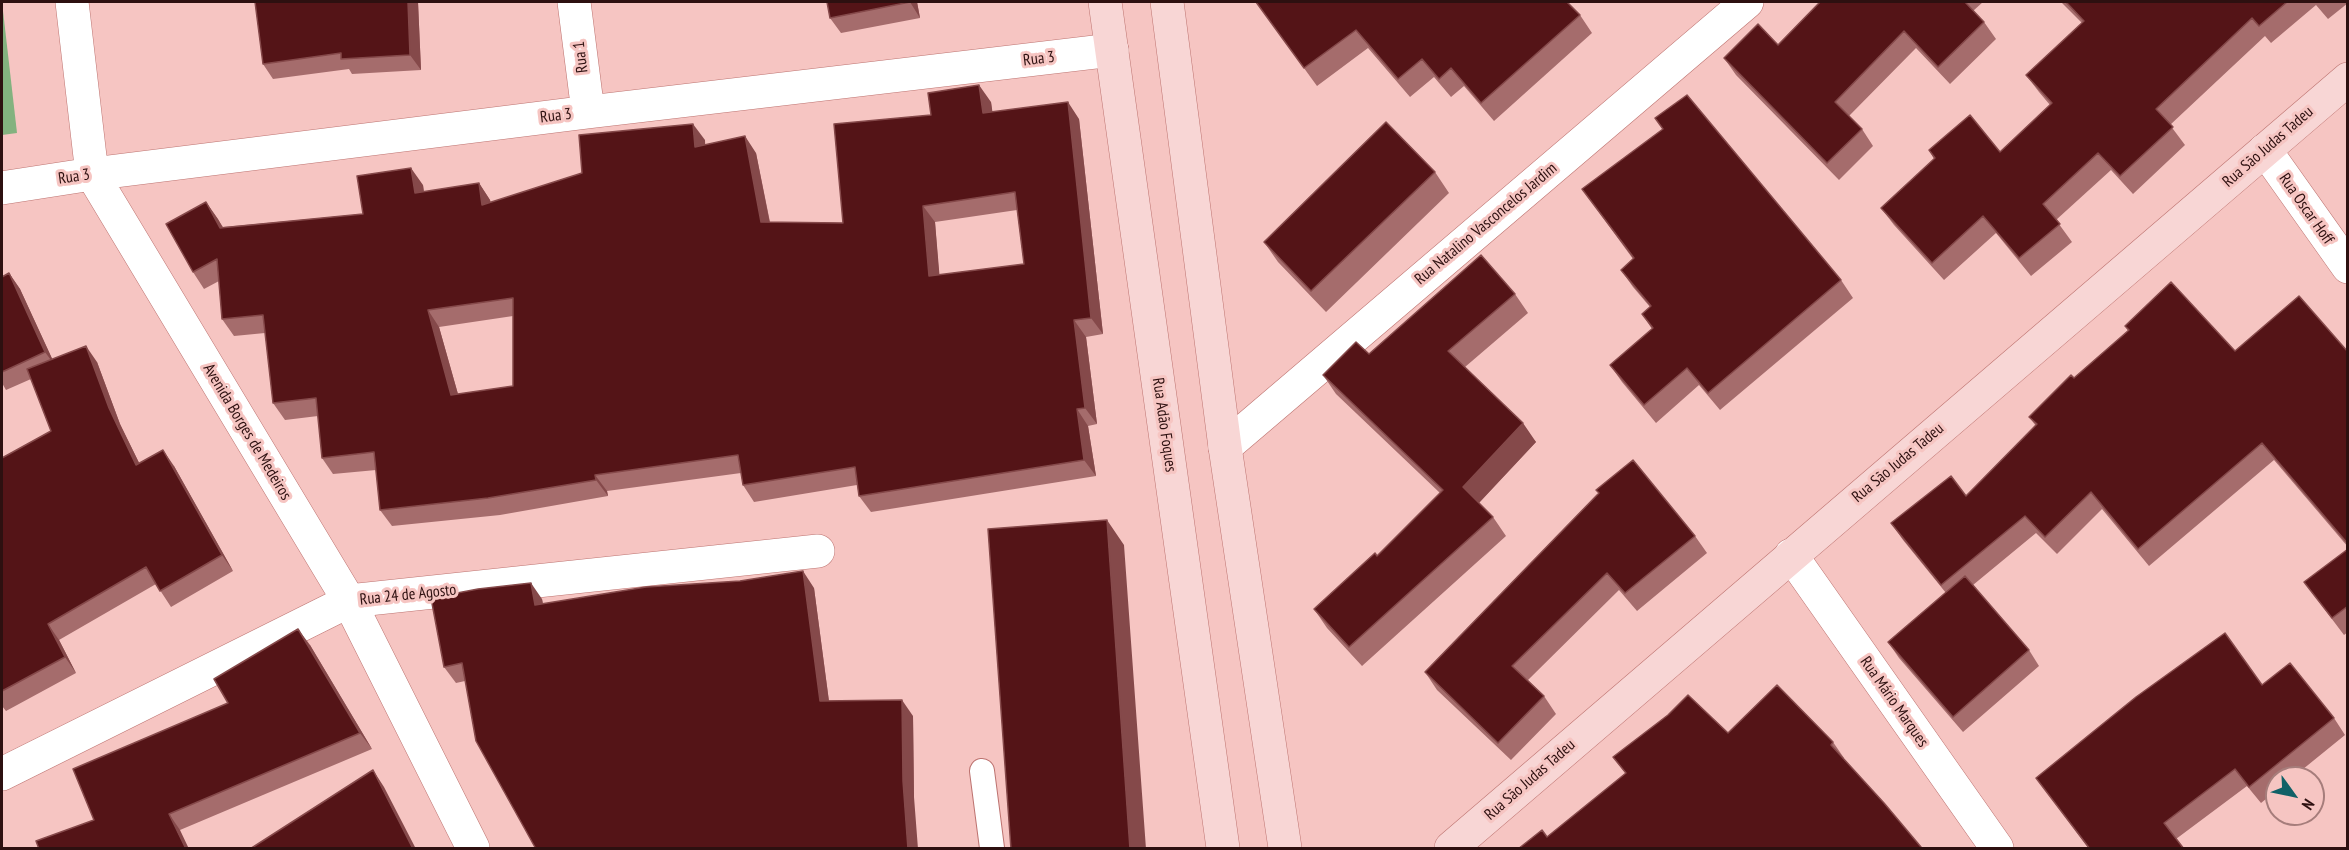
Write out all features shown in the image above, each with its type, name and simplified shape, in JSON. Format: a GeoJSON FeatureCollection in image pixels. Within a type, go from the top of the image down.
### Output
{"type":"FeatureCollection","features":[{"type":"Feature","properties":{"kind":"main road","name":"Rua Adão Foques"},"geometry":{"type":"LineString","coordinates":[[1105,2],[1223,849]]}},
{"type":"Feature","properties":{"kind":"main road"},"geometry":{"type":"LineString","coordinates":[[1173,5],[1225,447],[1285,849]]}},
{"type":"Feature","properties":{"kind":"main road","name":"Rua São Judas Tadeu"},"geometry":{"type":"LineString","coordinates":[[1451,849],[2348,79]]}},
{"type":"Feature","properties":{"kind":"street","name":"Avenida Borges de Medeiros"},"geometry":{"type":"LineString","coordinates":[[72,2],[92,174],[349,601],[473,849]]}},
{"type":"Feature","properties":{"kind":"street","name":"Rua 1"},"geometry":{"type":"LineString","coordinates":[[574,2],[588,112]]}},
{"type":"Feature","properties":{"kind":"street","name":"Rua Natalino Vasconcelos Jardim"},"geometry":{"type":"LineString","coordinates":[[1225,447],[1747,2]]}},
{"type":"Feature","properties":{"kind":"street","name":"Rua 3"},"geometry":{"type":"LineString","coordinates":[[2,188],[92,174],[588,112],[1112,50]]}},
{"type":"Feature","properties":{"kind":"street","name":"Rua Oscar Hoff"},"geometry":{"type":"LineString","coordinates":[[2265,150],[2348,267]]}},
{"type":"Feature","properties":{"kind":"street","name":"Rua 24 de Agosto"},"geometry":{"type":"LineString","coordinates":[[2,774],[349,601],[818,551]]}},
{"type":"Feature","properties":{"kind":"street","name":"Rua Mário Marques"},"geometry":{"type":"LineString","coordinates":[[1791,555],[1997,849]]}},
{"type":"Feature","properties":{"kind":"lane"},"geometry":{"type":"LineString","coordinates":[[982,771],[992,849]]}},
{"type":"Feature","properties":{"kind":"green space"},"geometry":{"type":"Polygon","coordinates":[[[2,2],[17,133],[2,135],[2,2]]]}},
{"type":"Feature","properties":{"kind":"building"},"geometry":{"type":"Polygon","coordinates":[[[255,2],[408,2],[410,55],[341,59],[341,53],[263,64],[255,2]]]}},
{"type":"Feature","properties":{"kind":"building"},"geometry":{"type":"Polygon","coordinates":[[[827,2],[910,2],[830,18],[827,2]]]}},
{"type":"Feature","properties":{"kind":"building"},"geometry":{"type":"Polygon","coordinates":[[[1256,2],[1567,2],[1580,15],[1481,103],[1451,68],[1439,79],[1422,59],[1398,79],[1356,30],[1304,68],[1256,2]]]}},
{"type":"Feature","properties":{"kind":"building"},"geometry":{"type":"Polygon","coordinates":[[[1820,2],[1965,2],[1984,22],[1938,67],[1904,31],[1835,102],[1862,129],[1827,163],[1724,58],[1758,24],[1778,45],[1820,2]]]}},
{"type":"Feature","properties":{"kind":"building"},"geometry":{"type":"Polygon","coordinates":[[[2066,2],[2287,2],[2259,26],[2252,18],[2156,109],[2173,127],[2120,176],[2098,153],[2043,204],[2060,224],[2019,258],[1983,216],[1932,263],[1881,208],[1935,158],[1929,150],[1970,115],[2000,152],[2052,103],[2026,75],[2084,21],[2066,2]]]}},
{"type":"Feature","properties":{"kind":"building"},"geometry":{"type":"Polygon","coordinates":[[[979,85],[983,113],[1068,102],[1091,318],[1074,320],[1085,408],[1077,409],[1084,460],[859,496],[855,467],[743,485],[738,455],[595,475],[596,480],[488,498],[380,510],[374,452],[322,458],[316,398],[273,403],[263,315],[222,319],[217,259],[193,272],[166,224],[206,202],[220,228],[363,214],[357,176],[411,168],[415,193],[479,183],[482,205],[582,173],[579,135],[693,124],[695,147],[745,136],[761,222],[843,223],[834,124],[931,115],[928,93],[979,85]],[[1015,192],[923,206],[929,276],[1024,264],[1015,192]],[[513,298],[428,310],[451,395],[513,386],[513,298]]]}},
{"type":"Feature","properties":{"kind":"building"},"geometry":{"type":"Polygon","coordinates":[[[1687,95],[1841,280],[1708,393],[1687,368],[1644,405],[1610,365],[1653,328],[1642,314],[1651,306],[1621,270],[1634,258],[1582,189],[1663,129],[1655,118],[1687,95]]]}},
{"type":"Feature","properties":{"kind":"building"},"geometry":{"type":"Polygon","coordinates":[[[1386,122],[1435,172],[1311,291],[1264,242],[1386,122]]]}},
{"type":"Feature","properties":{"kind":"building"},"geometry":{"type":"Polygon","coordinates":[[[1481,255],[1515,294],[1448,351],[1523,423],[1463,487],[1493,517],[1349,647],[1314,609],[1375,553],[1377,556],[1443,490],[1323,375],[1356,342],[1369,354],[1481,255]]]}},
{"type":"Feature","properties":{"kind":"building"},"geometry":{"type":"Polygon","coordinates":[[[9,273],[45,352],[2,372],[2,277],[9,273]]]}},
{"type":"Feature","properties":{"kind":"building"},"geometry":{"type":"Polygon","coordinates":[[[2171,282],[2235,351],[2299,296],[2348,352],[2348,544],[2262,443],[2138,549],[2091,492],[2045,537],[2025,516],[1941,585],[1891,523],[1951,476],[1966,496],[2037,424],[2029,417],[2071,375],[2074,378],[2129,330],[2125,326],[2171,282]]]}},
{"type":"Feature","properties":{"kind":"building"},"geometry":{"type":"Polygon","coordinates":[[[86,346],[109,408],[136,465],[163,450],[222,555],[160,591],[146,567],[48,624],[65,657],[2,691],[2,458],[51,431],[27,369],[86,346]]]}},
{"type":"Feature","properties":{"kind":"building"},"geometry":{"type":"Polygon","coordinates":[[[1633,460],[1695,536],[1625,593],[1607,573],[1512,666],[1544,696],[1498,743],[1425,672],[1599,493],[1596,490],[1633,460]]]}},
{"type":"Feature","properties":{"kind":"building"},"geometry":{"type":"Polygon","coordinates":[[[1107,520],[1130,849],[1011,849],[988,529],[1107,520]]]}},
{"type":"Feature","properties":{"kind":"building"},"geometry":{"type":"Polygon","coordinates":[[[2348,549],[2348,606],[2332,618],[2304,582],[2348,549]]]}},
{"type":"Feature","properties":{"kind":"building"},"geometry":{"type":"Polygon","coordinates":[[[803,571],[820,701],[902,700],[903,781],[908,849],[536,849],[476,741],[462,663],[444,667],[431,598],[478,589],[531,583],[535,605],[646,587],[740,581],[803,571]]]}},
{"type":"Feature","properties":{"kind":"building"},"geometry":{"type":"Polygon","coordinates":[[[1965,576],[2029,650],[1953,717],[1888,642],[1965,576]]]}},
{"type":"Feature","properties":{"kind":"building"},"geometry":{"type":"Polygon","coordinates":[[[298,629],[360,733],[169,814],[186,849],[39,849],[36,841],[94,820],[73,769],[228,703],[214,679],[298,629]]]}},
{"type":"Feature","properties":{"kind":"building"},"geometry":{"type":"Polygon","coordinates":[[[2225,633],[2262,685],[2290,663],[2334,718],[2275,766],[2265,766],[2265,774],[2249,787],[2235,769],[2164,823],[2184,849],[2090,849],[2036,778],[2136,697],[2225,633]]]}},
{"type":"Feature","properties":{"kind":"building"},"geometry":{"type":"Polygon","coordinates":[[[1777,685],[1833,742],[1831,745],[1884,803],[1921,847],[1919,849],[1518,849],[1542,830],[1547,837],[1626,773],[1613,757],[1668,715],[1688,695],[1728,733],[1777,685]]]}},
{"type":"Feature","properties":{"kind":"building"},"geometry":{"type":"Polygon","coordinates":[[[373,770],[413,849],[250,849],[373,770]]]}}]}
